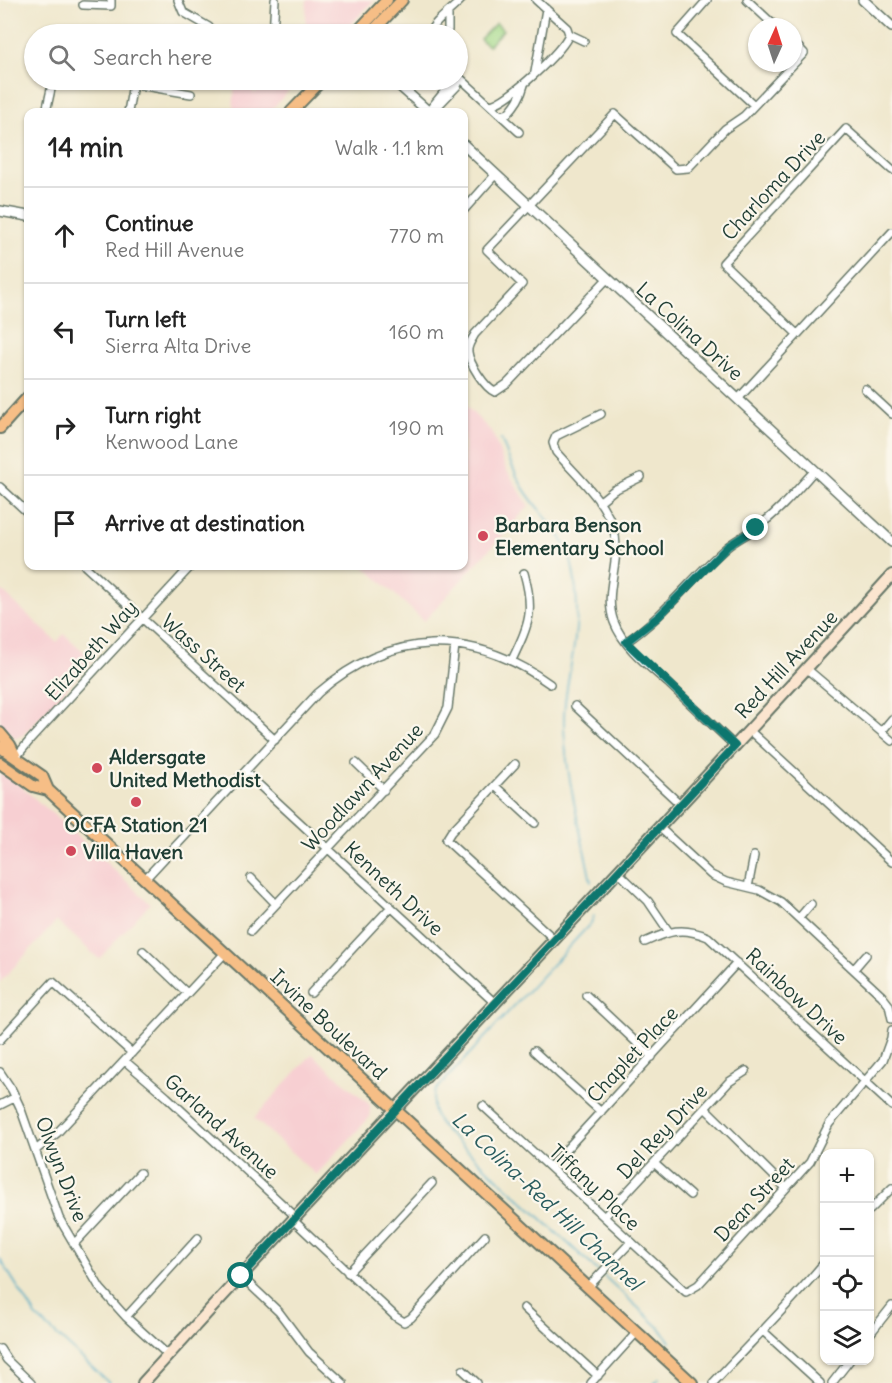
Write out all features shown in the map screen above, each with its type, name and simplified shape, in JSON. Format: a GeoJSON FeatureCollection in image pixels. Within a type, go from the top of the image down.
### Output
{"type":"FeatureCollection","features":[{"type":"Feature","properties":{"kind":"main road"},"geometry":{"type":"LineString","coordinates":[[365,24],[387,0]]}},
{"type":"Feature","properties":{"kind":"main road"},"geometry":{"type":"LineString","coordinates":[[379,24],[402,0]]}},
{"type":"Feature","properties":{"kind":"main road"},"geometry":{"type":"LineString","coordinates":[[295,108],[312,90]]}},
{"type":"Feature","properties":{"kind":"main road"},"geometry":{"type":"LineString","coordinates":[[0,428],[24,401]]}},
{"type":"Feature","properties":{"kind":"main road","name":"Red Hill Avenue"},"geometry":{"type":"LineString","coordinates":[[143,1383],[892,575]]}},
{"type":"Feature","properties":{"kind":"main road"},"geometry":{"type":"LineString","coordinates":[[0,733],[16,757]]}},
{"type":"Feature","properties":{"kind":"main road","name":"Irvine Boulevard"},"geometry":{"type":"LineString","coordinates":[[0,747],[42,776],[48,790],[692,1383]]}},
{"type":"Feature","properties":{"kind":"main road","name":"Irvine Boulevard"},"geometry":{"type":"LineString","coordinates":[[0,763],[33,786],[48,790]]}},
{"type":"Feature","properties":{"kind":"street"},"geometry":{"type":"LineString","coordinates":[[83,5],[111,6],[111,0]]}},
{"type":"Feature","properties":{"kind":"street"},"geometry":{"type":"LineString","coordinates":[[178,0],[183,12],[204,24]]}},
{"type":"Feature","properties":{"kind":"street"},"geometry":{"type":"LineString","coordinates":[[274,24],[275,0]]}},
{"type":"Feature","properties":{"kind":"street"},"geometry":{"type":"LineString","coordinates":[[437,24],[461,0]]}},
{"type":"Feature","properties":{"kind":"street"},"geometry":{"type":"LineString","coordinates":[[490,105],[499,103],[524,85],[564,43],[568,34],[567,28],[536,0]]}},
{"type":"Feature","properties":{"kind":"street"},"geometry":{"type":"LineString","coordinates":[[707,0],[676,34],[754,105]]}},
{"type":"Feature","properties":{"kind":"street"},"geometry":{"type":"LineString","coordinates":[[747,0],[766,18]]}},
{"type":"Feature","properties":{"kind":"street"},"geometry":{"type":"LineString","coordinates":[[863,0],[891,23]]}},
{"type":"Feature","properties":{"kind":"street"},"geometry":{"type":"LineString","coordinates":[[534,74],[545,9]]}},
{"type":"Feature","properties":{"kind":"street"},"geometry":{"type":"LineString","coordinates":[[448,15],[448,24]]}},
{"type":"Feature","properties":{"kind":"street"},"geometry":{"type":"LineString","coordinates":[[568,34],[584,41]]}},
{"type":"Feature","properties":{"kind":"street"},"geometry":{"type":"LineString","coordinates":[[607,279],[507,384],[495,392],[489,390],[472,363],[468,352],[469,344],[522,284],[487,250],[528,206],[615,114],[676,169],[682,170],[688,168],[725,129],[744,116],[786,72]]}},
{"type":"Feature","properties":{"kind":"street"},"geometry":{"type":"LineString","coordinates":[[468,85],[519,132]]}},
{"type":"Feature","properties":{"kind":"street"},"geometry":{"type":"LineString","coordinates":[[499,114],[507,114],[513,108],[524,85]]}},
{"type":"Feature","properties":{"kind":"street"},"geometry":{"type":"LineString","coordinates":[[47,108],[51,90]]}},
{"type":"Feature","properties":{"kind":"street"},"geometry":{"type":"LineString","coordinates":[[129,108],[133,90]]}},
{"type":"Feature","properties":{"kind":"street"},"geometry":{"type":"LineString","coordinates":[[168,90],[191,94]]}},
{"type":"Feature","properties":{"kind":"street"},"geometry":{"type":"LineString","coordinates":[[405,90],[425,108]]}},
{"type":"Feature","properties":{"kind":"street"},"geometry":{"type":"LineString","coordinates":[[434,108],[453,90]]}},
{"type":"Feature","properties":{"kind":"street","name":"Charloma Drive"},"geometry":{"type":"LineString","coordinates":[[797,334],[723,263],[846,129],[892,170]]}},
{"type":"Feature","properties":{"kind":"street","name":"La Colina Drive"},"geometry":{"type":"LineString","coordinates":[[468,149],[892,542]]}},
{"type":"Feature","properties":{"kind":"street"},"geometry":{"type":"LineString","coordinates":[[468,206],[495,176]]}},
{"type":"Feature","properties":{"kind":"street"},"geometry":{"type":"LineString","coordinates":[[0,211],[24,215]]}},
{"type":"Feature","properties":{"kind":"street"},"geometry":{"type":"LineString","coordinates":[[738,399],[892,232]]}},
{"type":"Feature","properties":{"kind":"street"},"geometry":{"type":"LineString","coordinates":[[865,389],[892,414]]}},
{"type":"Feature","properties":{"kind":"street"},"geometry":{"type":"LineString","coordinates":[[601,414],[556,436],[553,443],[556,452],[599,502],[611,521],[616,550],[610,590],[614,621],[626,642],[735,746]]}},
{"type":"Feature","properties":{"kind":"street"},"geometry":{"type":"LineString","coordinates":[[626,642],[658,617],[728,546],[775,513],[815,470]]}},
{"type":"Feature","properties":{"kind":"street"},"geometry":{"type":"LineString","coordinates":[[599,502],[614,490],[641,477]]}},
{"type":"Feature","properties":{"kind":"street"},"geometry":{"type":"LineString","coordinates":[[0,486],[24,509]]}},
{"type":"Feature","properties":{"kind":"street","name":"Wass Street"},"geometry":{"type":"LineString","coordinates":[[89,570],[274,740]]}},
{"type":"Feature","properties":{"kind":"street","name":"Elizabeth Way"},"geometry":{"type":"LineString","coordinates":[[16,757],[187,570]]}},
{"type":"Feature","properties":{"kind":"street"},"geometry":{"type":"LineString","coordinates":[[512,660],[526,628],[530,612],[529,591],[524,573]]}},
{"type":"Feature","properties":{"kind":"street"},"geometry":{"type":"LineString","coordinates":[[145,879],[318,693],[349,669],[395,650],[424,644],[455,645],[482,650],[512,660],[550,684]]}},
{"type":"Feature","properties":{"kind":"street","name":"Woodlawn Avenue"},"geometry":{"type":"LineString","coordinates":[[251,931],[428,743],[441,725],[448,708],[455,645]]}},
{"type":"Feature","properties":{"kind":"street"},"geometry":{"type":"LineString","coordinates":[[807,669],[892,741]]}},
{"type":"Feature","properties":{"kind":"street"},"geometry":{"type":"LineString","coordinates":[[575,706],[680,804]]}},
{"type":"Feature","properties":{"kind":"street"},"geometry":{"type":"LineString","coordinates":[[882,731],[892,719]]}},
{"type":"Feature","properties":{"kind":"street"},"geometry":{"type":"LineString","coordinates":[[749,730],[892,862]]}},
{"type":"Feature","properties":{"kind":"street"},"geometry":{"type":"LineString","coordinates":[[356,763],[384,790]]}},
{"type":"Feature","properties":{"kind":"street"},"geometry":{"type":"LineString","coordinates":[[515,764],[446,840],[555,940]]}},
{"type":"Feature","properties":{"kind":"street","name":"Kenneth Drive"},"geometry":{"type":"LineString","coordinates":[[245,772],[495,1004]]}},
{"type":"Feature","properties":{"kind":"street"},"geometry":{"type":"LineString","coordinates":[[495,786],[535,824]]}},
{"type":"Feature","properties":{"kind":"street"},"geometry":{"type":"LineString","coordinates":[[659,827],[711,875],[726,882],[771,895],[882,996],[889,1005],[892,1019]]}},
{"type":"Feature","properties":{"kind":"street"},"geometry":{"type":"LineString","coordinates":[[748,887],[754,856]]}},
{"type":"Feature","properties":{"kind":"street"},"geometry":{"type":"LineString","coordinates":[[618,872],[648,901],[669,932]]}},
{"type":"Feature","properties":{"kind":"street"},"geometry":{"type":"LineString","coordinates":[[251,878],[276,904]]}},
{"type":"Feature","properties":{"kind":"street"},"geometry":{"type":"LineString","coordinates":[[798,918],[811,904]]}},
{"type":"Feature","properties":{"kind":"street"},"geometry":{"type":"LineString","coordinates":[[311,993],[391,907]]}},
{"type":"Feature","properties":{"kind":"street","name":"Rainbow Drive"},"geometry":{"type":"LineString","coordinates":[[645,942],[669,932],[689,931],[708,937],[892,1106]]}},
{"type":"Feature","properties":{"kind":"street"},"geometry":{"type":"LineString","coordinates":[[143,951],[187,993]]}},
{"type":"Feature","properties":{"kind":"street"},"geometry":{"type":"LineString","coordinates":[[37,1149],[57,1134],[225,953]]}},
{"type":"Feature","properties":{"kind":"street"},"geometry":{"type":"LineString","coordinates":[[854,969],[866,956]]}},
{"type":"Feature","properties":{"kind":"street","name":"Chaplet Place"},"geometry":{"type":"LineString","coordinates":[[550,1167],[737,963]]}},
{"type":"Feature","properties":{"kind":"street"},"geometry":{"type":"LineString","coordinates":[[0,1040],[53,982],[132,1053]]}},
{"type":"Feature","properties":{"kind":"street"},"geometry":{"type":"LineString","coordinates":[[586,995],[652,1057]]}},
{"type":"Feature","properties":{"kind":"street","name":"Dean Street"},"geometry":{"type":"LineString","coordinates":[[686,1292],[698,1285],[810,1162],[829,1124],[883,1060],[892,1030]]}},
{"type":"Feature","properties":{"kind":"street"},"geometry":{"type":"LineString","coordinates":[[534,1051],[601,1112]]}},
{"type":"Feature","properties":{"kind":"street","name":"Garland Avenue"},"geometry":{"type":"LineString","coordinates":[[124,1061],[167,1097],[348,1273],[404,1322],[411,1318],[485,1236]]}},
{"type":"Feature","properties":{"kind":"street","name":"Del Rey Drive"},"geometry":{"type":"LineString","coordinates":[[604,1217],[729,1082],[746,1071]]}},
{"type":"Feature","properties":{"kind":"street","name":"Olwyn Drive"},"geometry":{"type":"LineString","coordinates":[[0,1072],[16,1097],[37,1149],[59,1218],[100,1288],[126,1317],[168,1355]]}},
{"type":"Feature","properties":{"kind":"street"},"geometry":{"type":"LineString","coordinates":[[0,1105],[16,1097]]}},
{"type":"Feature","properties":{"kind":"street","name":"Tiffany Place"},"geometry":{"type":"LineString","coordinates":[[483,1106],[686,1292]]}},
{"type":"Feature","properties":{"kind":"street"},"geometry":{"type":"LineString","coordinates":[[706,1109],[786,1188]]}},
{"type":"Feature","properties":{"kind":"street"},"geometry":{"type":"LineString","coordinates":[[655,1164],[690,1195]]}},
{"type":"Feature","properties":{"kind":"street"},"geometry":{"type":"LineString","coordinates":[[74,1244],[140,1173]]}},
{"type":"Feature","properties":{"kind":"street"},"geometry":{"type":"LineString","coordinates":[[348,1273],[432,1183]]}},
{"type":"Feature","properties":{"kind":"street"},"geometry":{"type":"LineString","coordinates":[[874,1206],[892,1188]]}},
{"type":"Feature","properties":{"kind":"street"},"geometry":{"type":"LineString","coordinates":[[126,1317],[198,1238]]}},
{"type":"Feature","properties":{"kind":"street"},"geometry":{"type":"LineString","coordinates":[[588,1287],[631,1242]]}},
{"type":"Feature","properties":{"kind":"street"},"geometry":{"type":"LineString","coordinates":[[713,1383],[820,1268]]}},
{"type":"Feature","properties":{"kind":"street"},"geometry":{"type":"LineString","coordinates":[[241,1276],[279,1312],[309,1352],[343,1383]]}},
{"type":"Feature","properties":{"kind":"street"},"geometry":{"type":"LineString","coordinates":[[874,1331],[889,1315],[892,1306]]}},
{"type":"Feature","properties":{"kind":"street"},"geometry":{"type":"LineString","coordinates":[[524,1308],[598,1376]]}},
{"type":"Feature","properties":{"kind":"street"},"geometry":{"type":"LineString","coordinates":[[763,1330],[820,1383]]}},
{"type":"Feature","properties":{"kind":"street"},"geometry":{"type":"LineString","coordinates":[[591,1383],[637,1332]]}},
{"type":"Feature","properties":{"kind":"street"},"geometry":{"type":"LineString","coordinates":[[0,1348],[7,1360],[31,1383]]}},
{"type":"Feature","properties":{"kind":"street"},"geometry":{"type":"LineString","coordinates":[[832,1383],[846,1365]]}},
{"type":"Feature","properties":{"kind":"street"},"geometry":{"type":"LineString","coordinates":[[463,1370],[477,1383]]}},
{"type":"Feature","properties":{"kind":"shaded area"},"geometry":{"type":"Polygon","coordinates":[[[307,0],[374,0],[351,24],[306,24],[307,0]]]}},
{"type":"Feature","properties":{"kind":"shaded area"},"geometry":{"type":"Polygon","coordinates":[[[234,90],[252,90],[255,93],[258,90],[290,90],[273,108],[233,108],[234,90]]]}},
{"type":"Feature","properties":{"kind":"shaded area","name":"Barbara Benson Elementary School"},"geometry":{"type":"Polygon","coordinates":[[[468,408],[492,432],[506,469],[529,506],[424,621],[368,570],[468,570],[468,408]]]}},
{"type":"Feature","properties":{"kind":"shaded area"},"geometry":{"type":"Polygon","coordinates":[[[0,589],[57,642],[64,634],[93,660],[23,735],[16,738],[0,725],[0,589]]]}},
{"type":"Feature","properties":{"kind":"shaded area"},"geometry":{"type":"Polygon","coordinates":[[[0,774],[12,779],[62,822],[150,903],[99,959],[57,921],[0,982],[0,774]]]}},
{"type":"Feature","properties":{"kind":"shaded area"},"geometry":{"type":"Polygon","coordinates":[[[312,1054],[370,1105],[370,1117],[316,1175],[254,1118],[312,1054]]]}},
{"type":"Feature","properties":{"kind":"green space"},"geometry":{"type":"Polygon","coordinates":[[[496,23],[503,30],[488,46],[480,39],[496,23]]]}},
{"type":"Feature","properties":{"kind":"waterway","name":"La Colina-Red Hill Channel"},"geometry":{"type":"LineString","coordinates":[[501,439],[520,483],[558,533],[572,565],[576,592],[576,620],[574,648],[565,699],[565,739],[574,801],[591,882]]}},
{"type":"Feature","properties":{"kind":"waterway","name":"La Colina-Red Hill Channel"},"geometry":{"type":"LineString","coordinates":[[594,916],[591,923],[436,1090],[433,1107],[435,1116],[445,1130],[598,1271]]}},
{"type":"Feature","properties":{"kind":"waterway"},"geometry":{"type":"LineString","coordinates":[[0,1259],[36,1316],[109,1383]]}},
{"type":"Feature","properties":{"kind":"waterway","name":"La Colina-Red Hill Channel"},"geometry":{"type":"LineString","coordinates":[[604,1276],[661,1329],[670,1342]]}},
{"type":"Feature","properties":{"kind":"waterway","name":"La Colina-Red Hill Channel"},"geometry":{"type":"LineString","coordinates":[[654,1383],[659,1378]]}},
{"type":"Feature","properties":{"kind":"place","name":"Barbara Benson Elementary School"},"geometry":{"type":"Point","coordinates":[483,536]}},
{"type":"Feature","properties":{"kind":"place","name":"Aldersgate United Methodist"},"geometry":{"type":"Point","coordinates":[97,768]}},
{"type":"Feature","properties":{"kind":"place","name":"OCFA Station 21"},"geometry":{"type":"Point","coordinates":[136,802]}},
{"type":"Feature","properties":{"kind":"place","name":"Villa Haven"},"geometry":{"type":"Point","coordinates":[71,851]}},
{"type":"Feature","properties":{"kind":"route"},"geometry":{"type":"LineString","coordinates":[[241,1276],[735,746],[626,642],[658,617],[728,546],[756,528]]}}]}
